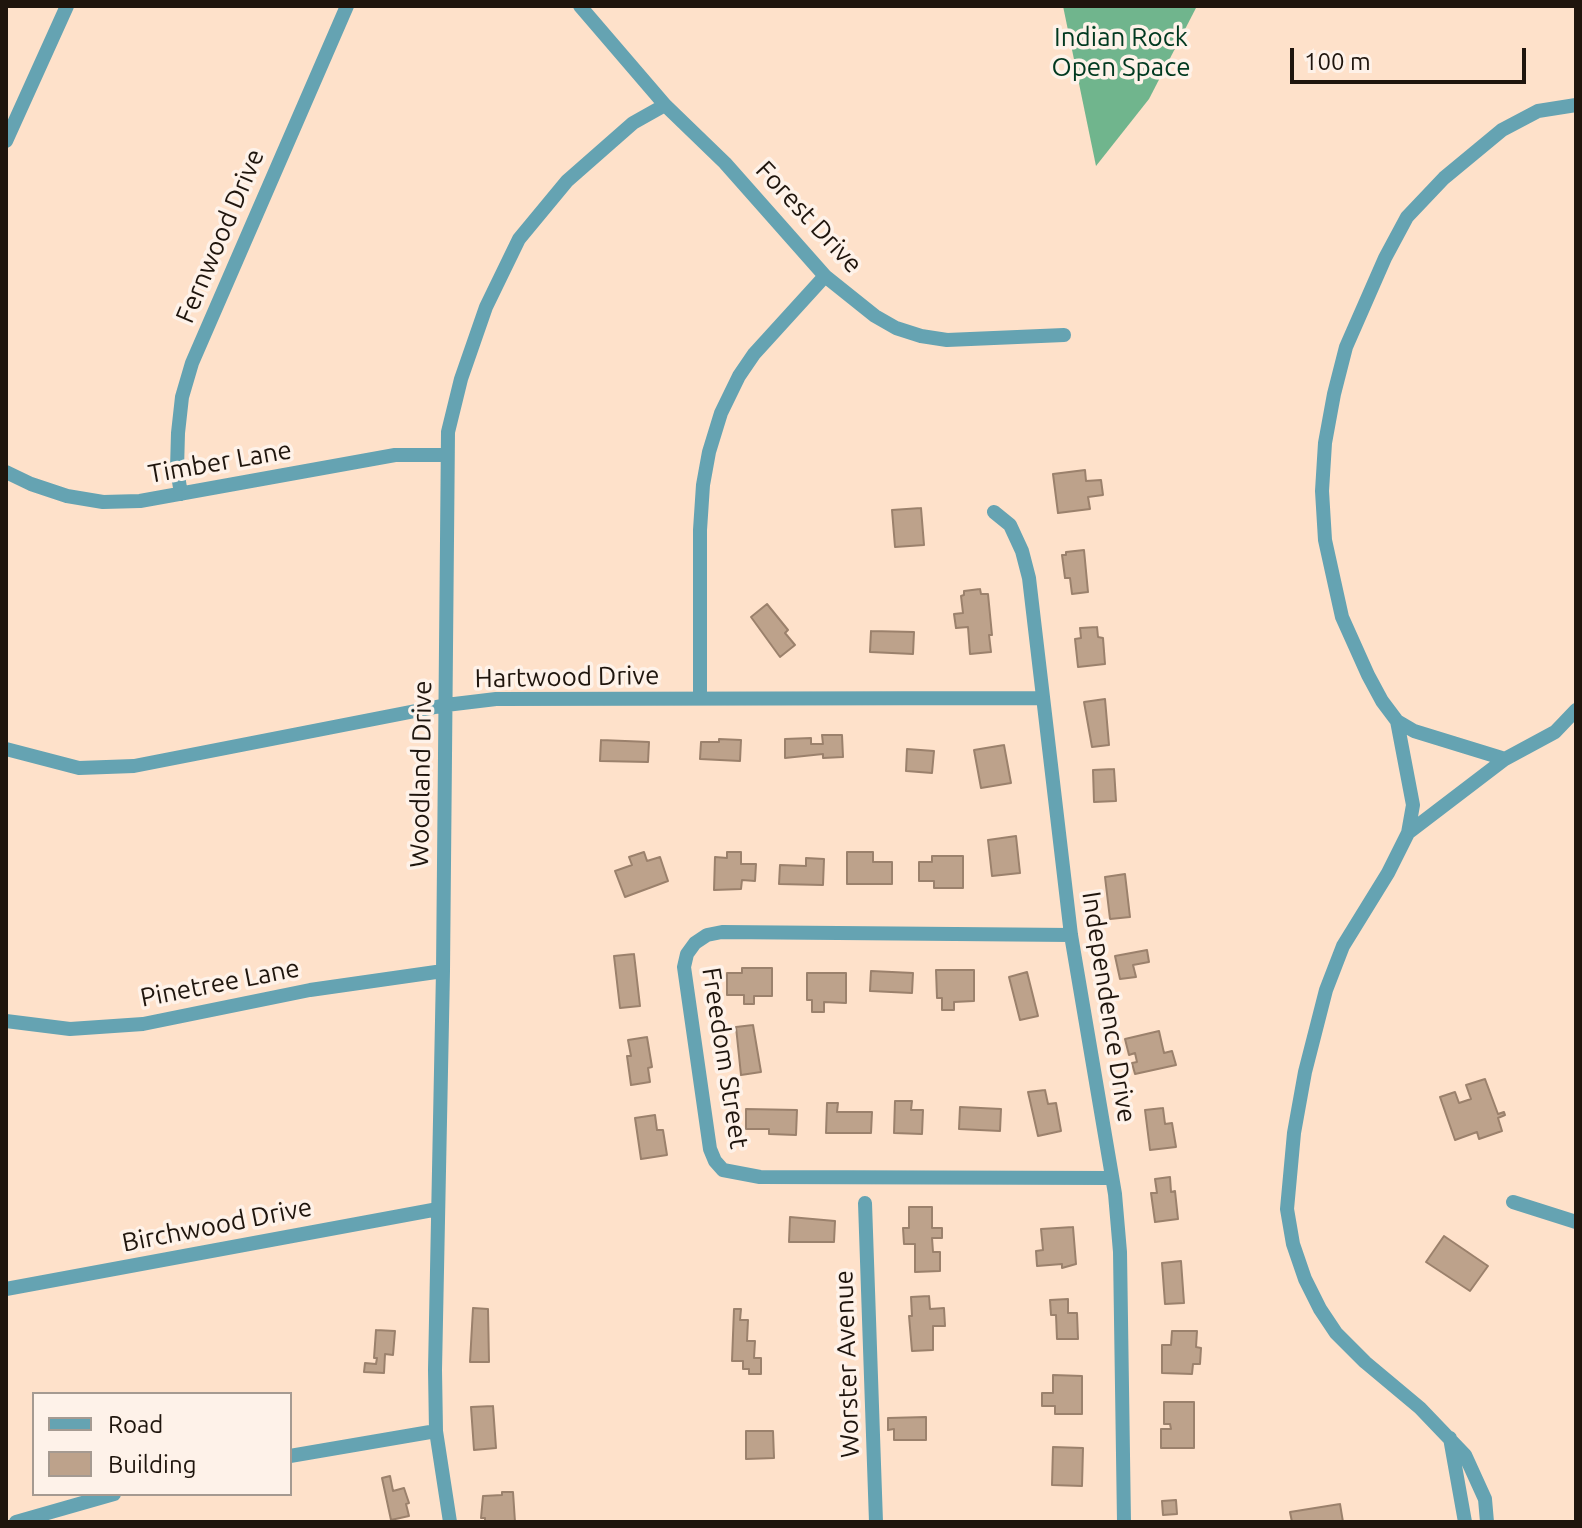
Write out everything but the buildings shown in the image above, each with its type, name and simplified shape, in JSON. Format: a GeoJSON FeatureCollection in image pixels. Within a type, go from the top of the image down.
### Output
{"type":"FeatureCollection","features":[{"type":"Feature","properties":{"kind":"street"},"geometry":{"type":"LineString","coordinates":[[6,141],[67,6]]}},
{"type":"Feature","properties":{"kind":"street","name":"Fernwood Drive"},"geometry":{"type":"LineString","coordinates":[[181,494],[177,469],[178,433],[182,397],[192,363],[347,6]]}},
{"type":"Feature","properties":{"kind":"street","name":"Forest Drive"},"geometry":{"type":"LineString","coordinates":[[580,6],[665,105],[725,163],[825,276],[875,316],[896,328],[921,336],[975,340],[1064,335]]}},
{"type":"Feature","properties":{"kind":"street","name":"Woodland Drive"},"geometry":{"type":"LineString","coordinates":[[450,1522],[436,1431],[447,455],[453,409],[473,343],[501,272],[519,239],[567,181],[633,123],[665,105]]}},
{"type":"Feature","properties":{"kind":"street"},"geometry":{"type":"LineString","coordinates":[[1505,759],[1414,731],[1397,721],[1382,701],[1342,617],[1325,540],[1322,491],[1325,443],[1346,347],[1385,258],[1407,217],[1471,154],[1502,130],[1538,111],[1576,105]]}},
{"type":"Feature","properties":{"kind":"street"},"geometry":{"type":"LineString","coordinates":[[700,698],[700,530],[709,452],[721,413],[746,365],[825,276]]}},
{"type":"Feature","properties":{"kind":"street","name":"Timber Lane"},"geometry":{"type":"LineString","coordinates":[[6,472],[67,496],[103,502],[140,501],[395,455],[447,455]]}},
{"type":"Feature","properties":{"kind":"street","name":"Independence Drive"},"geometry":{"type":"LineString","coordinates":[[994,512],[1010,525],[1022,551],[1029,578],[1071,935],[1112,1178],[1120,1252],[1124,1522]]}},
{"type":"Feature","properties":{"kind":"street","name":"Hartwood Drive"},"geometry":{"type":"LineString","coordinates":[[6,749],[79,768],[134,766],[446,705],[496,699],[1042,698]]}},
{"type":"Feature","properties":{"kind":"street"},"geometry":{"type":"LineString","coordinates":[[1408,833],[1505,759],[1555,732],[1576,710]]}},
{"type":"Feature","properties":{"kind":"street"},"geometry":{"type":"LineString","coordinates":[[1397,721],[1413,805],[1408,833],[1388,873],[1343,946],[1326,990],[1305,1072],[1294,1133],[1287,1209],[1293,1244],[1320,1309],[1336,1333],[1465,1455],[1485,1499],[1487,1522]]}},
{"type":"Feature","properties":{"kind":"street","name":"Freedom Street"},"geometry":{"type":"LineString","coordinates":[[1071,935],[722,932],[707,935],[695,943],[687,954],[684,967],[710,1149],[723,1170],[760,1177],[1112,1178]]}},
{"type":"Feature","properties":{"kind":"street","name":"Pinetree Lane"},"geometry":{"type":"LineString","coordinates":[[6,1021],[33,1027],[70,1029],[143,1024],[310,990],[443,971]]}},
{"type":"Feature","properties":{"kind":"street"},"geometry":{"type":"LineString","coordinates":[[1513,1202],[1576,1222]]}},
{"type":"Feature","properties":{"kind":"street","name":"Worster Avenue"},"geometry":{"type":"LineString","coordinates":[[865,1203],[876,1522]]}},
{"type":"Feature","properties":{"kind":"street","name":"Birchwood Drive"},"geometry":{"type":"LineString","coordinates":[[6,1289],[438,1209]]}},
{"type":"Feature","properties":{"kind":"street"},"geometry":{"type":"LineString","coordinates":[[292,1456],[436,1431]]}},
{"type":"Feature","properties":{"kind":"street"},"geometry":{"type":"LineString","coordinates":[[1450,1438],[1465,1522]]}},
{"type":"Feature","properties":{"kind":"street"},"geometry":{"type":"LineString","coordinates":[[16,1522],[107,1496]]}},
{"type":"Feature","properties":{"kind":"green space","name":"Indian Rock Open Space"},"geometry":{"type":"Polygon","coordinates":[[[1063,6],[1197,6],[1149,99],[1096,166],[1063,6]]]}}]}
